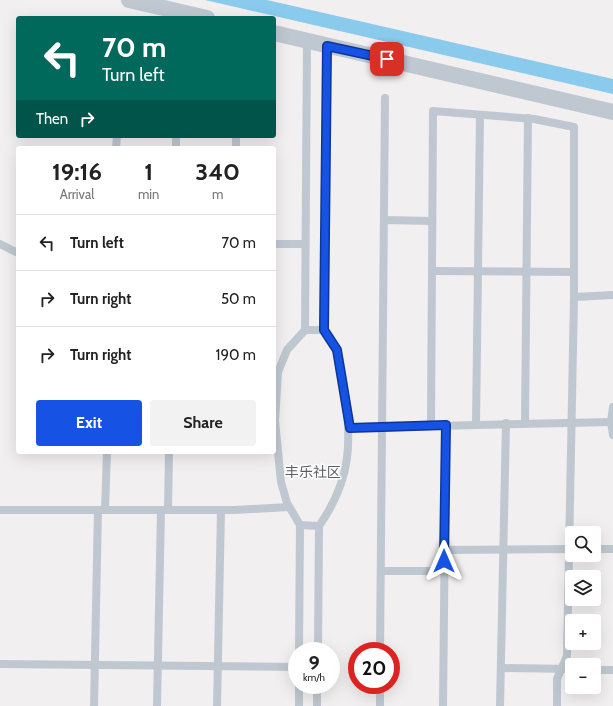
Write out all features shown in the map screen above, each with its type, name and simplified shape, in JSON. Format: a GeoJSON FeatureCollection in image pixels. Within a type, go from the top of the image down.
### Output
{"type":"FeatureCollection","features":[{"type":"Feature","properties":{"kind":"street"},"geometry":{"type":"LineString","coordinates":[[129,0],[198,16]]}},
{"type":"Feature","properties":{"kind":"street"},"geometry":{"type":"LineString","coordinates":[[276,33],[613,112]]}},
{"type":"Feature","properties":{"kind":"lane"},"geometry":{"type":"LineString","coordinates":[[276,379],[287,350],[304,330],[308,41]]}},
{"type":"Feature","properties":{"kind":"lane"},"geometry":{"type":"LineString","coordinates":[[318,642],[318,526],[333,503],[344,476],[349,454],[350,428],[337,350],[324,330],[327,46]]}},
{"type":"Feature","properties":{"kind":"lane"},"geometry":{"type":"LineString","coordinates":[[380,642],[385,98]]}},
{"type":"Feature","properties":{"kind":"lane"},"geometry":{"type":"LineString","coordinates":[[431,425],[433,111],[528,118],[574,127],[574,297],[570,526]]}},
{"type":"Feature","properties":{"kind":"lane"},"geometry":{"type":"LineString","coordinates":[[476,424],[480,115]]}},
{"type":"Feature","properties":{"kind":"lane"},"geometry":{"type":"LineString","coordinates":[[526,423],[528,118]]}},
{"type":"Feature","properties":{"kind":"lane"},"geometry":{"type":"LineString","coordinates":[[384,220],[432,221]]}},
{"type":"Feature","properties":{"kind":"lane"},"geometry":{"type":"LineString","coordinates":[[0,244],[16,252]]}},
{"type":"Feature","properties":{"kind":"lane"},"geometry":{"type":"LineString","coordinates":[[276,244],[305,244]]}},
{"type":"Feature","properties":{"kind":"lane"},"geometry":{"type":"LineString","coordinates":[[432,271],[574,272]]}},
{"type":"Feature","properties":{"kind":"lane"},"geometry":{"type":"LineString","coordinates":[[574,297],[613,295]]}},
{"type":"Feature","properties":{"kind":"lane"},"geometry":{"type":"LineString","coordinates":[[304,330],[324,330]]}},
{"type":"Feature","properties":{"kind":"lane"},"geometry":{"type":"LineString","coordinates":[[613,407],[611,422],[613,435]]}},
{"type":"Feature","properties":{"kind":"lane"},"geometry":{"type":"LineString","coordinates":[[350,428],[506,423],[611,422]]}},
{"type":"Feature","properties":{"kind":"lane"},"geometry":{"type":"LineString","coordinates":[[500,706],[506,423]]}},
{"type":"Feature","properties":{"kind":"lane"},"geometry":{"type":"LineString","coordinates":[[443,706],[446,425]]}},
{"type":"Feature","properties":{"kind":"lane"},"geometry":{"type":"LineString","coordinates":[[276,447],[281,482],[289,506],[300,525],[299,642]]}},
{"type":"Feature","properties":{"kind":"lane"},"geometry":{"type":"LineString","coordinates":[[94,706],[94,665],[101,510],[107,454]]}},
{"type":"Feature","properties":{"kind":"lane"},"geometry":{"type":"LineString","coordinates":[[157,706],[164,510],[169,454]]}},
{"type":"Feature","properties":{"kind":"lane"},"geometry":{"type":"LineString","coordinates":[[0,510],[221,510],[289,506]]}},
{"type":"Feature","properties":{"kind":"lane"},"geometry":{"type":"LineString","coordinates":[[217,706],[221,510]]}},
{"type":"Feature","properties":{"kind":"lane"},"geometry":{"type":"LineString","coordinates":[[300,525],[318,526]]}},
{"type":"Feature","properties":{"kind":"lane"},"geometry":{"type":"LineString","coordinates":[[444,550],[565,549]]}},
{"type":"Feature","properties":{"kind":"lane"},"geometry":{"type":"LineString","coordinates":[[601,549],[613,549]]}},
{"type":"Feature","properties":{"kind":"lane"},"geometry":{"type":"LineString","coordinates":[[557,706],[557,679],[567,656],[570,562]]}},
{"type":"Feature","properties":{"kind":"lane"},"geometry":{"type":"LineString","coordinates":[[381,571],[444,572]]}},
{"type":"Feature","properties":{"kind":"lane"},"geometry":{"type":"LineString","coordinates":[[0,664],[288,667]]}},
{"type":"Feature","properties":{"kind":"lane"},"geometry":{"type":"LineString","coordinates":[[501,668],[565,669]]}},
{"type":"Feature","properties":{"kind":"lane"},"geometry":{"type":"LineString","coordinates":[[601,670],[613,670]]}},
{"type":"Feature","properties":{"kind":"lane"},"geometry":{"type":"LineString","coordinates":[[299,694],[299,706]]}},
{"type":"Feature","properties":{"kind":"lane"},"geometry":{"type":"LineString","coordinates":[[317,694],[317,706]]}},
{"type":"Feature","properties":{"kind":"lane"},"geometry":{"type":"LineString","coordinates":[[380,694],[380,706]]}},
{"type":"Feature","properties":{"kind":"water"},"geometry":{"type":"Polygon","coordinates":[[[205,0],[267,0],[613,79],[613,94],[276,16],[205,0]]]}},
{"type":"Feature","properties":{"kind":"district","name":"丰乐社区"},"geometry":{"type":"Point","coordinates":[313,472]}},
{"type":"Feature","properties":{"kind":"route"},"geometry":{"type":"LineString","coordinates":[[387,59],[327,46],[324,330],[334,342],[339,357],[350,428],[446,425],[444,561]]}}]}
